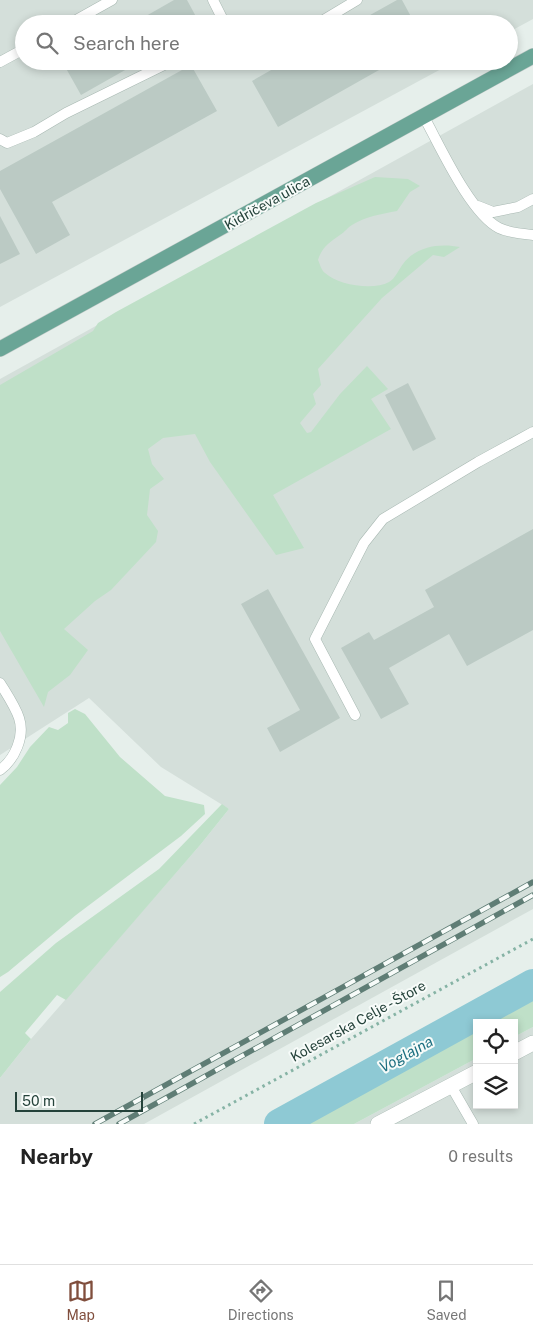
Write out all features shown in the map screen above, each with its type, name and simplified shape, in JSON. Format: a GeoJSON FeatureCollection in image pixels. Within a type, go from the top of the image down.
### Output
{"type":"FeatureCollection","features":[{"type":"Feature","properties":{"kind":"main road","name":"Kidričeva ulica"},"geometry":{"type":"LineString","coordinates":[[518,64],[533,56]]}},
{"type":"Feature","properties":{"kind":"main road","name":"Kidričeva ulica"},"geometry":{"type":"LineString","coordinates":[[0,349],[508,70]]}},
{"type":"Feature","properties":{"kind":"street"},"geometry":{"type":"LineString","coordinates":[[518,1051],[533,1043]]}},
{"type":"Feature","properties":{"kind":"street"},"geometry":{"type":"LineString","coordinates":[[378,1124],[473,1074]]}},
{"type":"Feature","properties":{"kind":"lane"},"geometry":{"type":"LineString","coordinates":[[85,15],[112,0]]}},
{"type":"Feature","properties":{"kind":"lane"},"geometry":{"type":"LineString","coordinates":[[213,0],[220,15]]}},
{"type":"Feature","properties":{"kind":"lane"},"geometry":{"type":"LineString","coordinates":[[332,15],[357,0]]}},
{"type":"Feature","properties":{"kind":"lane"},"geometry":{"type":"LineString","coordinates":[[0,62],[15,54]]}},
{"type":"Feature","properties":{"kind":"lane"},"geometry":{"type":"LineString","coordinates":[[0,139],[8,143],[34,132],[66,113],[154,70]]}},
{"type":"Feature","properties":{"kind":"lane"},"geometry":{"type":"LineString","coordinates":[[424,117],[472,204],[498,228],[509,232],[533,235]]}},
{"type":"Feature","properties":{"kind":"lane"},"geometry":{"type":"LineString","coordinates":[[472,204],[493,212],[518,207],[533,200]]}},
{"type":"Feature","properties":{"kind":"lane"},"geometry":{"type":"LineString","coordinates":[[355,715],[315,639],[364,543],[383,519],[478,462],[533,432]]}},
{"type":"Feature","properties":{"kind":"lane"},"geometry":{"type":"LineString","coordinates":[[0,683],[19,717],[21,734],[15,752],[0,770]]}},
{"type":"Feature","properties":{"kind":"lane"},"geometry":{"type":"LineString","coordinates":[[451,1086],[473,1124]]}},
{"type":"Feature","properties":{"kind":"path","name":"Kolesarska Celje - Štore"},"geometry":{"type":"LineString","coordinates":[[194,1124],[533,938]]}},
{"type":"Feature","properties":{"kind":"shaded area"},"geometry":{"type":"Polygon","coordinates":[[[0,0],[533,0],[533,19],[518,27],[518,15],[15,15],[15,70],[439,70],[0,307],[0,0]]]}},
{"type":"Feature","properties":{"kind":"shaded area"},"geometry":{"type":"Polygon","coordinates":[[[533,84],[533,909],[144,1124],[0,1124],[0,1078],[31,1039],[201,844],[229,809],[161,767],[89,698],[0,755],[0,379],[533,84]]]}},
{"type":"Feature","properties":{"kind":"shaded area"},"geometry":{"type":"Polygon","coordinates":[[[533,1027],[533,1124],[354,1124],[473,1060],[473,1109],[518,1109],[518,1035],[533,1027]]]}},
{"type":"Feature","properties":{"kind":"green space"},"geometry":{"type":"Polygon","coordinates":[[[375,177],[408,179],[420,186],[410,192],[397,211],[363,219],[327,245],[318,260],[325,273],[338,281],[356,285],[382,285],[391,281],[408,258],[421,250],[444,245],[460,247],[444,257],[433,255],[382,298],[318,369],[321,385],[313,394],[316,404],[300,423],[307,433],[311,432],[340,394],[367,366],[388,389],[371,399],[391,429],[273,495],[304,548],[276,555],[210,462],[195,434],[163,438],[148,449],[152,464],[164,479],[150,489],[147,515],[158,531],[156,542],[111,590],[95,601],[64,629],[88,650],[70,675],[48,692],[44,707],[0,631],[0,385],[93,331],[98,323],[116,312],[316,203],[375,177]]]}},
{"type":"Feature","properties":{"kind":"green space"},"geometry":{"type":"Polygon","coordinates":[[[75,709],[85,714],[120,757],[165,796],[204,805],[205,814],[181,836],[76,915],[0,977],[0,785],[17,767],[30,747],[49,727],[58,730],[68,723],[68,713],[75,709]]]}},
{"type":"Feature","properties":{"kind":"green space"},"geometry":{"type":"Polygon","coordinates":[[[222,804],[229,809],[201,844],[66,1000],[57,995],[25,1033],[31,1039],[0,1078],[0,992],[56,943],[159,869],[222,804]]]}},
{"type":"Feature","properties":{"kind":"green space"},"geometry":{"type":"Polygon","coordinates":[[[533,996],[533,1027],[518,1035],[518,1019],[492,1019],[533,996]]]}},
{"type":"Feature","properties":{"kind":"green space"},"geometry":{"type":"Polygon","coordinates":[[[473,1029],[473,1060],[354,1124],[304,1124],[473,1029]]]}},
{"type":"Feature","properties":{"kind":"building"},"geometry":{"type":"Polygon","coordinates":[[[174,0],[187,0],[195,15],[148,15],[174,0]]]}},
{"type":"Feature","properties":{"kind":"building"},"geometry":{"type":"Polygon","coordinates":[[[397,0],[402,0],[410,15],[370,15],[397,0]]]}},
{"type":"Feature","properties":{"kind":"building"},"geometry":{"type":"Polygon","coordinates":[[[67,70],[125,70],[81,95],[67,70]]]}},
{"type":"Feature","properties":{"kind":"building"},"geometry":{"type":"Polygon","coordinates":[[[182,70],[194,70],[217,111],[52,202],[70,235],[36,254],[0,189],[0,171],[182,70]]]}},
{"type":"Feature","properties":{"kind":"building"},"geometry":{"type":"Polygon","coordinates":[[[271,70],[379,70],[278,127],[252,81],[271,70]]]}},
{"type":"Feature","properties":{"kind":"building"},"geometry":{"type":"Polygon","coordinates":[[[0,216],[20,254],[0,264],[0,216]]]}},
{"type":"Feature","properties":{"kind":"building"},"geometry":{"type":"Polygon","coordinates":[[[408,383],[436,439],[413,451],[385,395],[408,383]]]}},
{"type":"Feature","properties":{"kind":"building"},"geometry":{"type":"Polygon","coordinates":[[[533,529],[533,630],[467,666],[449,634],[389,668],[409,704],[381,719],[341,648],[369,632],[374,640],[434,607],[425,590],[533,529]]]}},
{"type":"Feature","properties":{"kind":"building"},"geometry":{"type":"Polygon","coordinates":[[[268,589],[340,718],[280,752],[267,728],[300,710],[241,604],[268,589]]]}},
{"type":"Feature","properties":{"kind":"waterway","name":"Voglajna"},"geometry":{"type":"LineString","coordinates":[[279,1124],[533,984]]}},
{"type":"Feature","properties":{"kind":"railway"},"geometry":{"type":"LineString","coordinates":[[95,1124],[533,882]]}},
{"type":"Feature","properties":{"kind":"railway"},"geometry":{"type":"LineString","coordinates":[[119,1124],[533,895]]}}]}
